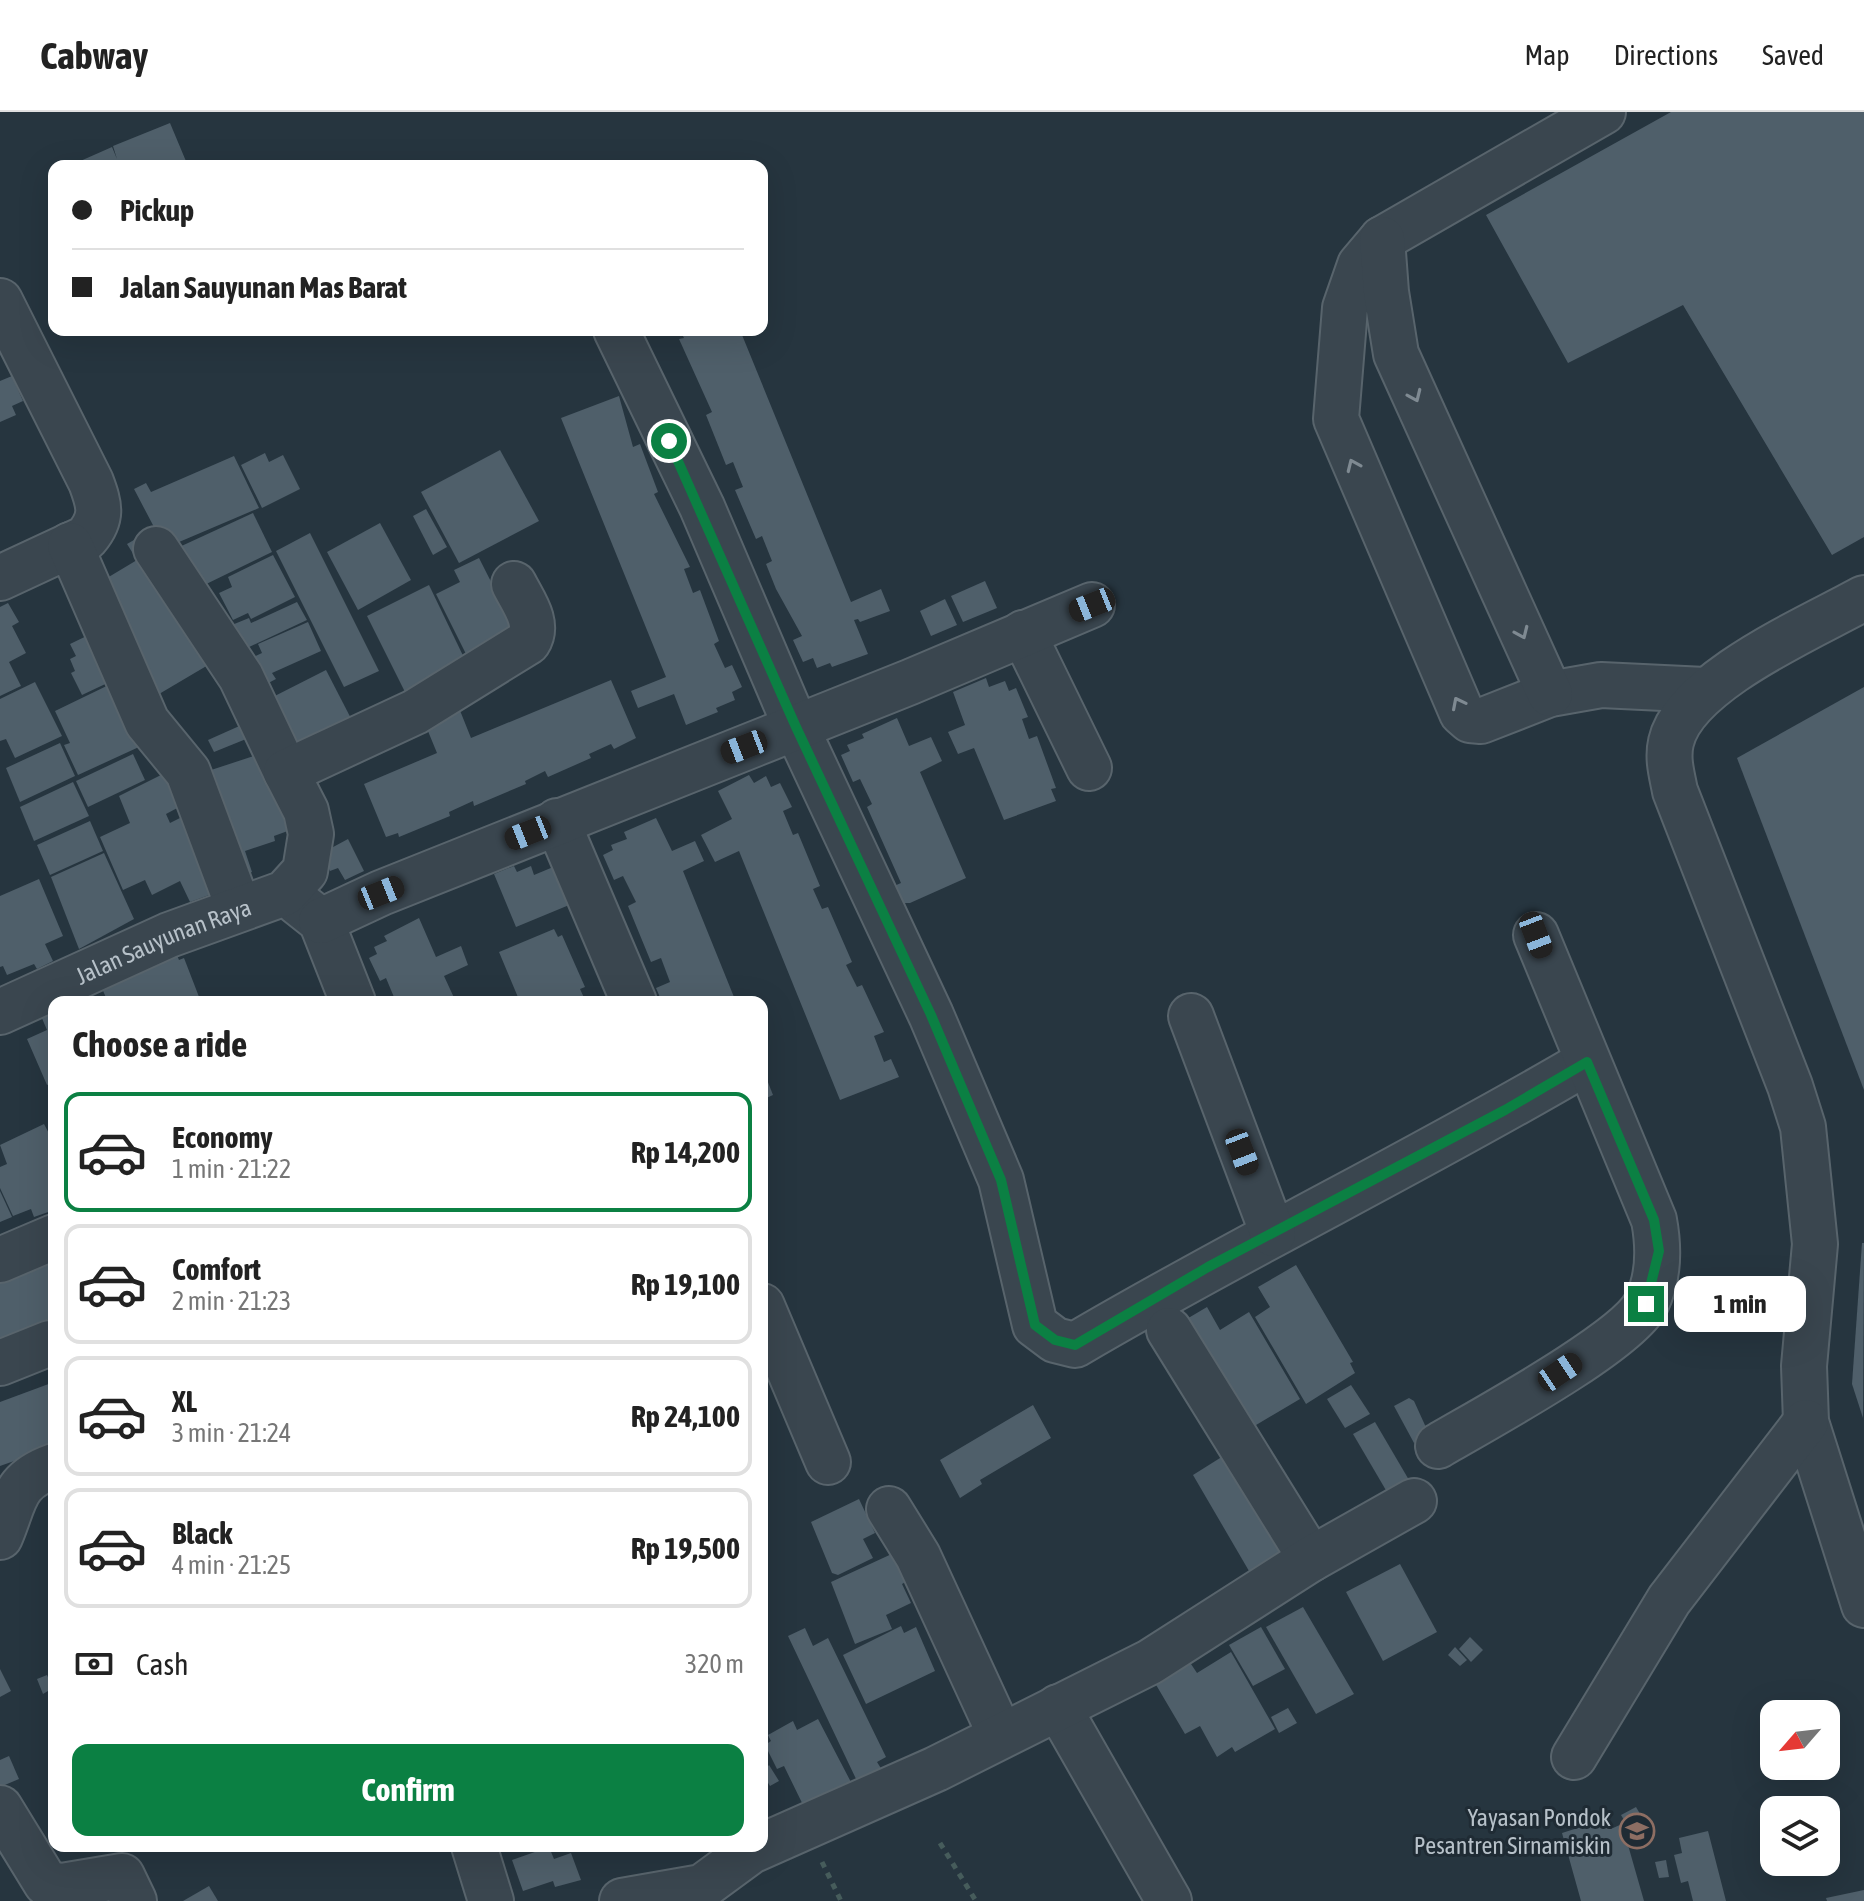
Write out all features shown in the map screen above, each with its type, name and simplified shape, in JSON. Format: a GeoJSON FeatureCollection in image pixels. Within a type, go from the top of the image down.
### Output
{"type":"FeatureCollection","features":[{"type":"Feature","properties":{"kind":"street"},"geometry":{"type":"LineString","coordinates":[[1603,112],[1382,239],[1360,265],[1345,308],[1336,419],[1342,440],[1462,713],[1470,720],[1481,721],[1550,694],[1601,685],[1705,690]]}},
{"type":"Feature","properties":{"kind":"street"},"geometry":{"type":"LineString","coordinates":[[1382,239],[1386,292],[1396,354],[1550,694]]}},
{"type":"Feature","properties":{"kind":"street"},"geometry":{"type":"LineString","coordinates":[[0,301],[91,482],[100,507],[96,526],[86,538],[0,578]]}},
{"type":"Feature","properties":{"kind":"street"},"geometry":{"type":"LineString","coordinates":[[619,336],[702,507],[796,727],[931,1015],[1001,1180],[1035,1325],[1055,1340],[1075,1345],[1208,1267],[1587,1062]]}},
{"type":"Feature","properties":{"kind":"street"},"geometry":{"type":"LineString","coordinates":[[1341,340],[1396,354]]}},
{"type":"Feature","properties":{"kind":"street"},"geometry":{"type":"LineString","coordinates":[[70,545],[147,722],[188,772],[239,909]]}},
{"type":"Feature","properties":{"kind":"street"},"geometry":{"type":"LineString","coordinates":[[156,549],[241,677],[306,811],[311,834],[305,871],[285,893],[321,921],[351,996]]}},
{"type":"Feature","properties":{"kind":"street"},"geometry":{"type":"LineString","coordinates":[[286,772],[415,712],[528,642],[534,632],[533,624],[514,584]]}},
{"type":"Feature","properties":{"kind":"street"},"geometry":{"type":"LineString","coordinates":[[1862,1593],[1806,1422],[1804,1366],[1815,1244],[1803,1127],[1675,791],[1669,760],[1678,726],[1705,690],[1760,655],[1864,598]]}},
{"type":"Feature","properties":{"kind":"street"},"geometry":{"type":"LineString","coordinates":[[321,921],[557,821],[1092,605]]}},
{"type":"Feature","properties":{"kind":"street"},"geometry":{"type":"LineString","coordinates":[[1023,633],[1089,768]]}},
{"type":"Feature","properties":{"kind":"street"},"geometry":{"type":"LineString","coordinates":[[557,821],[631,996]]}},
{"type":"Feature","properties":{"kind":"street","name":"Jalan Sauyunan Raya"},"geometry":{"type":"LineString","coordinates":[[0,1012],[169,935],[285,893]]}},
{"type":"Feature","properties":{"kind":"street"},"geometry":{"type":"LineString","coordinates":[[1438,1446],[1538,1387],[1625,1328],[1646,1304],[1659,1251],[1654,1220],[1536,935]]}},
{"type":"Feature","properties":{"kind":"street"},"geometry":{"type":"LineString","coordinates":[[1191,1016],[1273,1234]]}},
{"type":"Feature","properties":{"kind":"street"},"geometry":{"type":"LineString","coordinates":[[0,1260],[48,1240]]}},
{"type":"Feature","properties":{"kind":"street"},"geometry":{"type":"LineString","coordinates":[[768,1320],[828,1462]]}},
{"type":"Feature","properties":{"kind":"street"},"geometry":{"type":"LineString","coordinates":[[1169,1330],[1311,1559]]}},
{"type":"Feature","properties":{"kind":"street"},"geometry":{"type":"LineString","coordinates":[[0,1363],[48,1344]]}},
{"type":"Feature","properties":{"kind":"street"},"geometry":{"type":"LineString","coordinates":[[1574,1757],[1669,1600],[1806,1422]]}},
{"type":"Feature","properties":{"kind":"street"},"geometry":{"type":"LineString","coordinates":[[0,1537],[17,1490],[24,1480],[48,1469]]}},
{"type":"Feature","properties":{"kind":"street"},"geometry":{"type":"LineString","coordinates":[[768,1840],[936,1769],[1000,1734],[1150,1662],[1311,1559],[1414,1501]]}},
{"type":"Feature","properties":{"kind":"street"},"geometry":{"type":"LineString","coordinates":[[889,1509],[918,1556],[1000,1734]]}},
{"type":"Feature","properties":{"kind":"street"},"geometry":{"type":"LineString","coordinates":[[1058,1707],[1169,1901]]}},
{"type":"Feature","properties":{"kind":"street"},"geometry":{"type":"LineString","coordinates":[[0,1808],[46,1883],[62,1886],[122,1876],[134,1901]]}},
{"type":"Feature","properties":{"kind":"street"},"geometry":{"type":"LineString","coordinates":[[476,1852],[491,1901]]}},
{"type":"Feature","properties":{"kind":"street"},"geometry":{"type":"LineString","coordinates":[[622,1901],[702,1887],[745,1852]]}},
{"type":"Feature","properties":{"kind":"path"},"geometry":{"type":"LineString","coordinates":[[940,1843],[976,1901]]}},
{"type":"Feature","properties":{"kind":"building"},"geometry":{"type":"Polygon","coordinates":[[[1671,112],[1864,112],[1864,537],[1832,555],[1683,305],[1568,363],[1486,215],[1671,112]]]}},
{"type":"Feature","properties":{"kind":"building"},"geometry":{"type":"Polygon","coordinates":[[[170,123],[185,160],[83,160],[112,147],[117,159],[113,146],[170,123]]]}},
{"type":"Feature","properties":{"kind":"building"},"geometry":{"type":"Polygon","coordinates":[[[742,336],[851,602],[881,589],[890,611],[860,622],[854,620],[868,654],[832,667],[830,663],[817,668],[813,658],[803,662],[793,640],[802,636],[766,564],[772,561],[762,536],[756,539],[735,490],[743,487],[733,462],[726,465],[706,415],[712,412],[679,339],[742,336]]]}},
{"type":"Feature","properties":{"kind":"building"},"geometry":{"type":"Polygon","coordinates":[[[12,376],[23,401],[12,406],[16,415],[0,422],[0,381],[12,376]]]}},
{"type":"Feature","properties":{"kind":"building"},"geometry":{"type":"Polygon","coordinates":[[[619,396],[633,447],[640,444],[658,492],[654,494],[690,567],[684,569],[693,593],[700,590],[719,641],[714,644],[725,668],[732,665],[742,687],[732,692],[735,700],[716,708],[718,712],[686,725],[674,694],[638,708],[631,691],[666,677],[561,418],[619,396]]]}},
{"type":"Feature","properties":{"kind":"building"},"geometry":{"type":"Polygon","coordinates":[[[500,450],[539,521],[459,563],[421,492],[500,450]]]}},
{"type":"Feature","properties":{"kind":"building"},"geometry":{"type":"Polygon","coordinates":[[[265,453],[269,462],[283,455],[300,489],[262,508],[241,465],[265,453]]]}},
{"type":"Feature","properties":{"kind":"building"},"geometry":{"type":"Polygon","coordinates":[[[234,456],[259,508],[165,548],[134,489],[146,483],[151,492],[234,456]]]}},
{"type":"Feature","properties":{"kind":"building"},"geometry":{"type":"Polygon","coordinates":[[[426,509],[447,547],[433,555],[413,516],[426,509]]]}},
{"type":"Feature","properties":{"kind":"building"},"geometry":{"type":"Polygon","coordinates":[[[253,513],[272,552],[194,590],[175,549],[253,513]]]}},
{"type":"Feature","properties":{"kind":"building"},"geometry":{"type":"Polygon","coordinates":[[[380,523],[411,580],[358,610],[327,552],[380,523]]]}},
{"type":"Feature","properties":{"kind":"building"},"geometry":{"type":"Polygon","coordinates":[[[310,533],[379,671],[344,687],[276,551],[310,533]]]}},
{"type":"Feature","properties":{"kind":"building"},"geometry":{"type":"Polygon","coordinates":[[[141,536],[220,658],[154,697],[92,587],[137,560],[127,544],[141,536]]]}},
{"type":"Feature","properties":{"kind":"building"},"geometry":{"type":"Polygon","coordinates":[[[273,555],[295,597],[251,619],[248,613],[233,620],[219,593],[232,587],[228,577],[273,555]]]}},
{"type":"Feature","properties":{"kind":"building"},"geometry":{"type":"Polygon","coordinates":[[[479,558],[520,639],[471,664],[436,594],[460,582],[454,570],[479,558]]]}},
{"type":"Feature","properties":{"kind":"building"},"geometry":{"type":"Polygon","coordinates":[[[985,581],[997,608],[963,622],[951,596],[985,581]]]}},
{"type":"Feature","properties":{"kind":"building"},"geometry":{"type":"Polygon","coordinates":[[[429,585],[468,666],[411,704],[367,616],[429,585]]]}},
{"type":"Feature","properties":{"kind":"building"},"geometry":{"type":"Polygon","coordinates":[[[945,599],[957,625],[931,636],[920,611],[945,599]]]}},
{"type":"Feature","properties":{"kind":"building"},"geometry":{"type":"Polygon","coordinates":[[[297,602],[307,620],[234,654],[222,629],[249,618],[251,623],[297,602]]]}},
{"type":"Feature","properties":{"kind":"building"},"geometry":{"type":"Polygon","coordinates":[[[8,603],[19,622],[12,626],[26,653],[9,662],[21,686],[0,696],[0,607],[8,603]]]}},
{"type":"Feature","properties":{"kind":"building"},"geometry":{"type":"Polygon","coordinates":[[[308,622],[321,651],[272,673],[276,679],[255,690],[241,663],[262,653],[258,644],[308,622]]]}},
{"type":"Feature","properties":{"kind":"building"},"geometry":{"type":"Polygon","coordinates":[[[99,630],[118,678],[82,695],[71,673],[75,671],[70,659],[76,656],[70,644],[99,630]]]}},
{"type":"Feature","properties":{"kind":"building"},"geometry":{"type":"Polygon","coordinates":[[[326,670],[358,732],[290,766],[259,704],[326,670]]]}},
{"type":"Feature","properties":{"kind":"building"},"geometry":{"type":"Polygon","coordinates":[[[986,678],[989,687],[1005,681],[1009,691],[1016,688],[1028,717],[1022,719],[1029,739],[1037,736],[1056,788],[1051,789],[1056,801],[1004,820],[974,748],[958,754],[948,732],[965,725],[953,692],[986,678]]]}},
{"type":"Feature","properties":{"kind":"building"},"geometry":{"type":"Polygon","coordinates":[[[119,680],[152,741],[78,775],[64,745],[70,743],[55,711],[119,680]]]}},
{"type":"Feature","properties":{"kind":"building"},"geometry":{"type":"Polygon","coordinates":[[[611,680],[636,738],[614,749],[611,744],[589,754],[591,758],[548,777],[545,771],[525,781],[526,784],[474,806],[473,801],[449,812],[450,816],[399,837],[398,833],[386,837],[364,784],[437,753],[423,719],[457,703],[471,738],[611,680]]]}},
{"type":"Feature","properties":{"kind":"building"},"geometry":{"type":"Polygon","coordinates":[[[35,682],[62,736],[15,758],[6,739],[0,741],[0,699],[35,682]]]}},
{"type":"Feature","properties":{"kind":"building"},"geometry":{"type":"Polygon","coordinates":[[[1864,687],[1864,1090],[1737,758],[1864,687]]]}},
{"type":"Feature","properties":{"kind":"building"},"geometry":{"type":"Polygon","coordinates":[[[897,718],[909,746],[931,737],[942,761],[920,772],[966,878],[910,903],[901,903],[894,886],[901,883],[867,807],[872,804],[860,779],[853,782],[841,755],[850,751],[847,745],[864,738],[862,734],[897,718]]]}},
{"type":"Feature","properties":{"kind":"building"},"geometry":{"type":"Polygon","coordinates":[[[255,719],[261,733],[214,752],[208,740],[255,719]]]}},
{"type":"Feature","properties":{"kind":"building"},"geometry":{"type":"Polygon","coordinates":[[[60,743],[75,776],[20,802],[6,768],[60,743]]]}},
{"type":"Feature","properties":{"kind":"building"},"geometry":{"type":"Polygon","coordinates":[[[266,752],[296,828],[274,836],[275,841],[245,851],[252,872],[237,878],[205,772],[266,752]]]}},
{"type":"Feature","properties":{"kind":"building"},"geometry":{"type":"Polygon","coordinates":[[[133,754],[145,780],[88,807],[76,781],[133,754]]]}},
{"type":"Feature","properties":{"kind":"building"},"geometry":{"type":"Polygon","coordinates":[[[165,773],[181,806],[166,814],[170,823],[186,815],[210,865],[200,870],[212,894],[190,902],[180,881],[152,895],[145,880],[123,890],[100,837],[130,823],[119,796],[165,773]]]}},
{"type":"Feature","properties":{"kind":"building"},"geometry":{"type":"Polygon","coordinates":[[[749,775],[754,783],[766,776],[771,787],[780,783],[792,807],[783,811],[793,835],[798,833],[820,886],[813,889],[822,909],[828,907],[852,962],[846,965],[857,987],[862,985],[884,1032],[874,1036],[884,1062],[891,1059],[899,1077],[840,1100],[739,851],[715,862],[701,835],[732,819],[718,791],[749,775]]]}},
{"type":"Feature","properties":{"kind":"building"},"geometry":{"type":"Polygon","coordinates":[[[73,782],[89,816],[34,841],[20,807],[73,782]]]}},
{"type":"Feature","properties":{"kind":"building"},"geometry":{"type":"Polygon","coordinates":[[[656,818],[672,851],[695,841],[704,861],[683,871],[734,996],[659,996],[656,988],[670,982],[661,958],[651,962],[628,906],[636,902],[623,876],[614,880],[603,855],[613,850],[611,845],[627,839],[624,832],[656,818]]]}},
{"type":"Feature","properties":{"kind":"building"},"geometry":{"type":"Polygon","coordinates":[[[90,821],[103,851],[50,875],[37,845],[90,821]]]}},
{"type":"Feature","properties":{"kind":"building"},"geometry":{"type":"Polygon","coordinates":[[[348,839],[364,871],[345,880],[338,868],[330,871],[322,853],[348,839]]]}},
{"type":"Feature","properties":{"kind":"building"},"geometry":{"type":"Polygon","coordinates":[[[104,853],[134,919],[79,949],[51,877],[104,853]]]}},
{"type":"Feature","properties":{"kind":"building"},"geometry":{"type":"Polygon","coordinates":[[[558,865],[574,903],[516,927],[494,874],[514,866],[517,872],[531,866],[534,875],[558,865]]]}},
{"type":"Feature","properties":{"kind":"building"},"geometry":{"type":"Polygon","coordinates":[[[39,879],[63,936],[45,944],[53,961],[37,969],[34,964],[7,975],[3,966],[0,967],[0,896],[39,879]]]}},
{"type":"Feature","properties":{"kind":"building"},"geometry":{"type":"Polygon","coordinates":[[[419,918],[436,957],[461,946],[468,965],[444,976],[453,996],[394,996],[386,978],[380,981],[369,958],[377,954],[374,947],[387,941],[384,936],[419,918]]]}},
{"type":"Feature","properties":{"kind":"building"},"geometry":{"type":"Polygon","coordinates":[[[554,929],[558,937],[562,935],[585,987],[580,989],[583,996],[517,996],[499,952],[554,929]]]}},
{"type":"Feature","properties":{"kind":"building"},"geometry":{"type":"Polygon","coordinates":[[[176,953],[179,960],[184,958],[199,996],[105,996],[100,984],[176,953]]]}},
{"type":"Feature","properties":{"kind":"building"},"geometry":{"type":"Polygon","coordinates":[[[48,1005],[47,1085],[27,1039],[47,1030],[38,1009],[48,1005]]]}},
{"type":"Feature","properties":{"kind":"building"},"geometry":{"type":"Polygon","coordinates":[[[44,1124],[48,1132],[48,1212],[34,1217],[31,1209],[13,1216],[0,1188],[0,1167],[7,1164],[0,1145],[44,1124]]]}},
{"type":"Feature","properties":{"kind":"building"},"geometry":{"type":"Polygon","coordinates":[[[0,1191],[12,1217],[0,1222],[0,1191]]]}},
{"type":"Feature","properties":{"kind":"building"},"geometry":{"type":"Polygon","coordinates":[[[1864,1243],[1863,1418],[1852,1384],[1864,1243]]]}},
{"type":"Feature","properties":{"kind":"building"},"geometry":{"type":"Polygon","coordinates":[[[46,1258],[48,1320],[0,1340],[0,1277],[46,1258]]]}},
{"type":"Feature","properties":{"kind":"building"},"geometry":{"type":"Polygon","coordinates":[[[1296,1265],[1353,1362],[1350,1363],[1355,1373],[1306,1404],[1255,1317],[1270,1307],[1258,1287],[1296,1265]]]}},
{"type":"Feature","properties":{"kind":"building"},"geometry":{"type":"Polygon","coordinates":[[[1207,1307],[1220,1330],[1249,1312],[1300,1399],[1246,1431],[1185,1320],[1207,1307]]]}},
{"type":"Feature","properties":{"kind":"building"},"geometry":{"type":"Polygon","coordinates":[[[48,1384],[48,1449],[0,1466],[0,1402],[48,1384]]]}},
{"type":"Feature","properties":{"kind":"building"},"geometry":{"type":"Polygon","coordinates":[[[1351,1385],[1370,1414],[1345,1428],[1327,1399],[1351,1385]]]}},
{"type":"Feature","properties":{"kind":"building"},"geometry":{"type":"Polygon","coordinates":[[[1409,1398],[1414,1401],[1429,1434],[1414,1443],[1394,1406],[1409,1398]]]}},
{"type":"Feature","properties":{"kind":"building"},"geometry":{"type":"Polygon","coordinates":[[[1033,1405],[1051,1438],[980,1480],[982,1484],[960,1498],[940,1460],[1033,1405]]]}},
{"type":"Feature","properties":{"kind":"building"},"geometry":{"type":"Polygon","coordinates":[[[1375,1422],[1409,1480],[1387,1492],[1353,1434],[1375,1422]]]}},
{"type":"Feature","properties":{"kind":"building"},"geometry":{"type":"Polygon","coordinates":[[[1228,1453],[1286,1552],[1256,1583],[1193,1475],[1228,1453]]]}},
{"type":"Feature","properties":{"kind":"building"},"geometry":{"type":"Polygon","coordinates":[[[859,1499],[875,1533],[863,1539],[873,1558],[838,1575],[832,1573],[811,1522],[859,1499]]]}},
{"type":"Feature","properties":{"kind":"building"},"geometry":{"type":"Polygon","coordinates":[[[896,1552],[909,1580],[902,1584],[911,1603],[886,1615],[892,1629],[855,1644],[831,1582],[896,1552]]]}},
{"type":"Feature","properties":{"kind":"building"},"geometry":{"type":"Polygon","coordinates":[[[1400,1564],[1437,1632],[1383,1661],[1346,1592],[1400,1564]]]}},
{"type":"Feature","properties":{"kind":"building"},"geometry":{"type":"Polygon","coordinates":[[[1303,1607],[1354,1694],[1316,1714],[1266,1627],[1303,1607]]]}},
{"type":"Feature","properties":{"kind":"building"},"geometry":{"type":"Polygon","coordinates":[[[901,1626],[904,1633],[916,1627],[935,1671],[866,1704],[843,1655],[901,1626]]]}},
{"type":"Feature","properties":{"kind":"building"},"geometry":{"type":"Polygon","coordinates":[[[1261,1627],[1285,1669],[1253,1686],[1229,1645],[1261,1627]]]}},
{"type":"Feature","properties":{"kind":"building"},"geometry":{"type":"Polygon","coordinates":[[[805,1628],[813,1646],[828,1638],[886,1757],[877,1762],[882,1770],[857,1781],[788,1636],[805,1628]]]}},
{"type":"Feature","properties":{"kind":"building"},"geometry":{"type":"Polygon","coordinates":[[[1470,1637],[1483,1650],[1471,1662],[1459,1649],[1470,1637]]]}},
{"type":"Feature","properties":{"kind":"building"},"geometry":{"type":"Polygon","coordinates":[[[1455,1647],[1467,1660],[1460,1666],[1448,1655],[1455,1647]]]}},
{"type":"Feature","properties":{"kind":"building"},"geometry":{"type":"Polygon","coordinates":[[[1231,1652],[1275,1729],[1235,1752],[1232,1747],[1217,1757],[1200,1726],[1185,1734],[1152,1678],[1187,1658],[1197,1673],[1231,1652]]]}},
{"type":"Feature","properties":{"kind":"building"},"geometry":{"type":"Polygon","coordinates":[[[0,1669],[11,1691],[0,1697],[0,1669]]]}},
{"type":"Feature","properties":{"kind":"building"},"geometry":{"type":"Polygon","coordinates":[[[47,1675],[48,1691],[43,1694],[37,1679],[47,1675]]]}},
{"type":"Feature","properties":{"kind":"building"},"geometry":{"type":"Polygon","coordinates":[[[1288,1708],[1297,1723],[1279,1733],[1271,1717],[1288,1708]]]}},
{"type":"Feature","properties":{"kind":"building"},"geometry":{"type":"Polygon","coordinates":[[[818,1719],[853,1786],[805,1809],[784,1766],[777,1769],[768,1751],[771,1741],[768,1735],[793,1721],[797,1730],[818,1719]]]}},
{"type":"Feature","properties":{"kind":"building"},"geometry":{"type":"Polygon","coordinates":[[[9,1756],[19,1779],[0,1787],[0,1760],[9,1756]]]}},
{"type":"Feature","properties":{"kind":"building"},"geometry":{"type":"Polygon","coordinates":[[[768,1766],[779,1781],[770,1786],[768,1783],[768,1766]]]}},
{"type":"Feature","properties":{"kind":"building"},"geometry":{"type":"Polygon","coordinates":[[[1636,1807],[1646,1824],[1631,1832],[1621,1815],[1636,1807]]]}},
{"type":"Feature","properties":{"kind":"building"},"geometry":{"type":"Polygon","coordinates":[[[1609,1818],[1613,1828],[1622,1824],[1644,1901],[1581,1901],[1562,1833],[1609,1818]]]}},
{"type":"Feature","properties":{"kind":"building"},"geometry":{"type":"Polygon","coordinates":[[[1708,1831],[1726,1901],[1693,1901],[1688,1881],[1681,1883],[1674,1855],[1682,1853],[1679,1838],[1708,1831]]]}},
{"type":"Feature","properties":{"kind":"building"},"geometry":{"type":"Polygon","coordinates":[[[535,1852],[551,1852],[554,1859],[571,1853],[581,1880],[555,1887],[553,1881],[523,1891],[512,1860],[535,1852]]]}},
{"type":"Feature","properties":{"kind":"building"},"geometry":{"type":"Polygon","coordinates":[[[1666,1860],[1669,1877],[1659,1878],[1655,1862],[1666,1860]]]}},
{"type":"Feature","properties":{"kind":"building"},"geometry":{"type":"Polygon","coordinates":[[[209,1886],[218,1901],[183,1901],[209,1886]]]}},
{"type":"Feature","properties":{"kind":"building"},"geometry":{"type":"Polygon","coordinates":[[[1864,1890],[1864,1901],[1827,1901],[1826,1898],[1864,1890]]]}},
{"type":"Feature","properties":{"kind":"place","name":"Yayasan Pondok Pesantren Sirnamiskin"},"geometry":{"type":"Point","coordinates":[1637,1831]}},
{"type":"Feature","properties":{"kind":"route"},"geometry":{"type":"LineString","coordinates":[[669,441],[702,507],[796,727],[931,1015],[1001,1180],[1035,1325],[1055,1340],[1075,1345],[1208,1267],[1505,1110],[1587,1062],[1654,1220],[1659,1251],[1646,1304]]}}]}
